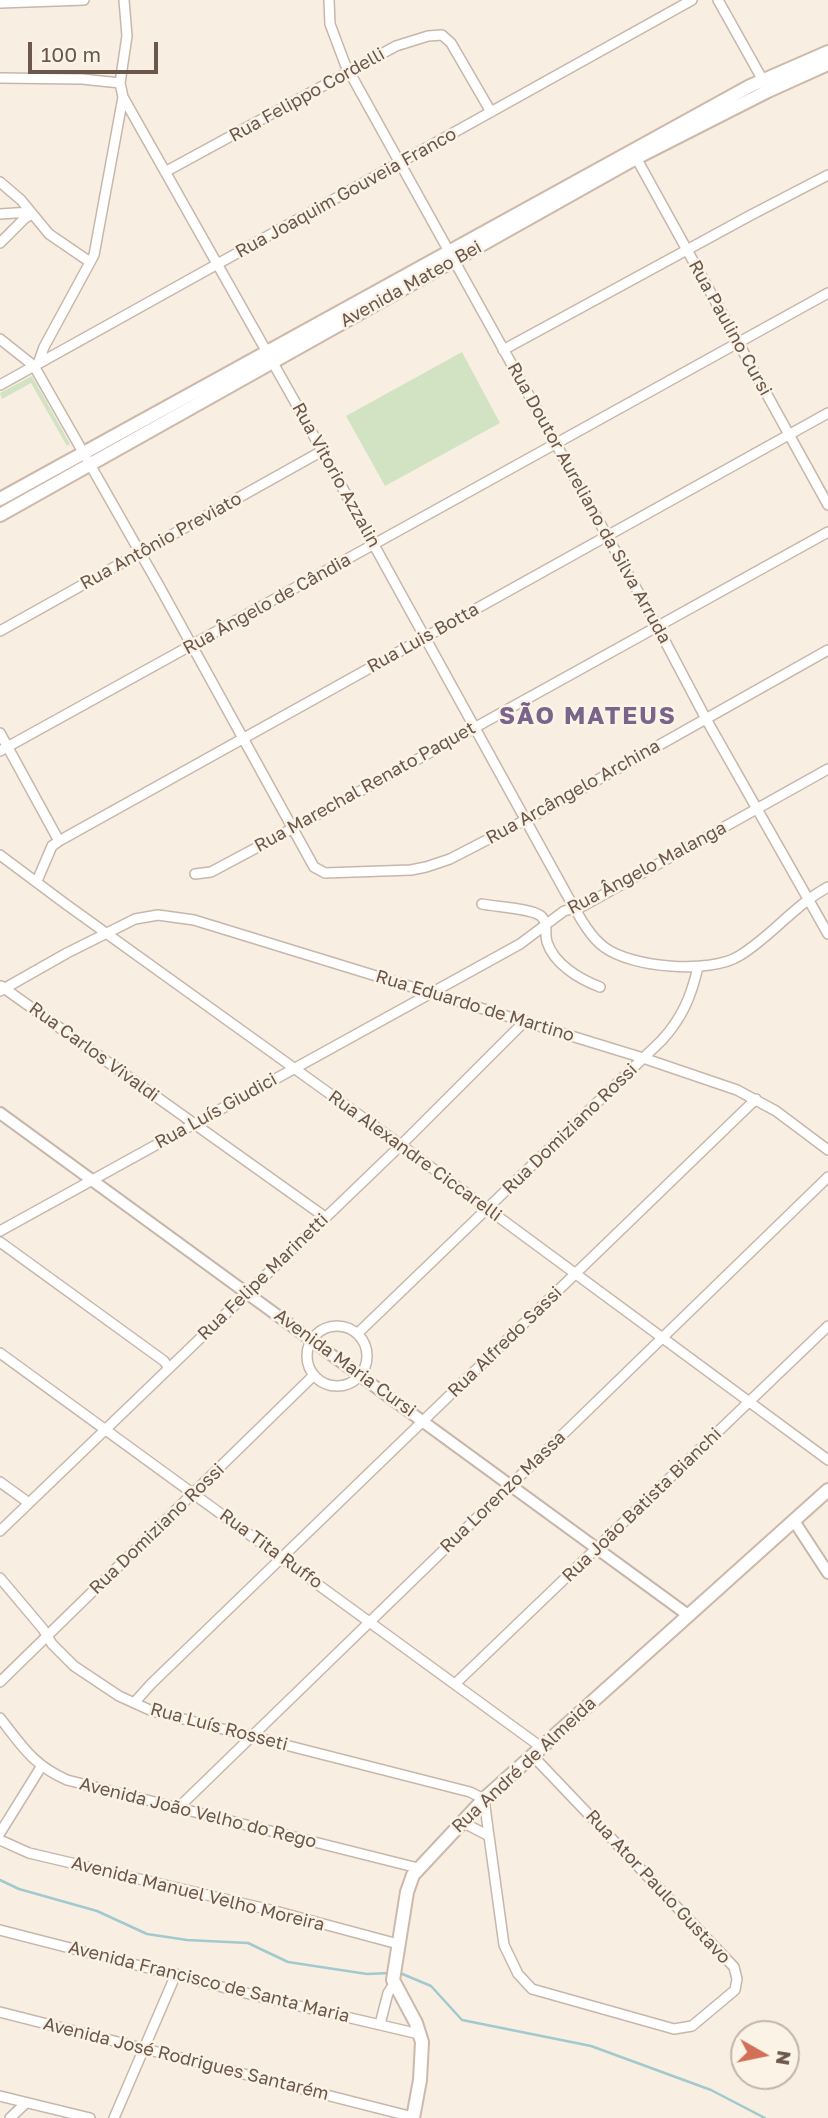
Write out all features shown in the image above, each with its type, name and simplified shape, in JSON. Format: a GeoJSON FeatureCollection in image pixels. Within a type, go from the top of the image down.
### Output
{"type":"FeatureCollection","features":[{"type":"Feature","properties":{"kind":"main road","name":"Avenida Mateo Bei"},"geometry":{"type":"LineString","coordinates":[[0,515],[87,459],[634,154],[828,52]]}},
{"type":"Feature","properties":{"kind":"main road","name":"Avenida Mateo Bei"},"geometry":{"type":"LineString","coordinates":[[765,85],[828,64]]}},
{"type":"Feature","properties":{"kind":"main road","name":"Avenida Mateo Bei"},"geometry":{"type":"LineString","coordinates":[[0,499],[87,459]]}},
{"type":"Feature","properties":{"kind":"main road","name":"Rua André de Almeida"},"geometry":{"type":"LineString","coordinates":[[394,1982],[407,1892],[418,1868],[484,1799],[828,1490]]}},
{"type":"Feature","properties":{"kind":"main road"},"geometry":{"type":"LineString","coordinates":[[394,1982],[419,2034],[422,2056],[413,2117]]}},
{"type":"Feature","properties":{"kind":"street"},"geometry":{"type":"LineString","coordinates":[[0,3],[84,0]]}},
{"type":"Feature","properties":{"kind":"street","name":"Rua Vitorio Azzalin"},"geometry":{"type":"LineString","coordinates":[[124,0],[127,36],[120,83],[123,97],[575,908],[594,937],[614,953],[641,961],[698,967],[727,962],[737,957],[807,898],[828,887]]}},
{"type":"Feature","properties":{"kind":"street","name":"Rua Doutor Aureliano da Silva Arruda"},"geometry":{"type":"LineString","coordinates":[[329,0],[328,12],[334,40],[350,72],[706,719],[828,934]]}},
{"type":"Feature","properties":{"kind":"street","name":"Rua Joaquim Gouveia Franco"},"geometry":{"type":"LineString","coordinates":[[0,385],[692,0]]}},
{"type":"Feature","properties":{"kind":"street"},"geometry":{"type":"LineString","coordinates":[[718,0],[765,85]]}},
{"type":"Feature","properties":{"kind":"street","name":"Rua Felippo Cordelli"},"geometry":{"type":"LineString","coordinates":[[165,172],[396,46],[428,36],[442,35],[451,43],[491,112]]}},
{"type":"Feature","properties":{"kind":"street"},"geometry":{"type":"LineString","coordinates":[[0,78],[82,79],[120,83]]}},
{"type":"Feature","properties":{"kind":"street"},"geometry":{"type":"LineString","coordinates":[[36,365],[90,262],[98,238],[123,97]]}},
{"type":"Feature","properties":{"kind":"street","name":"Rua Paulino Cursi"},"geometry":{"type":"LineString","coordinates":[[634,154],[828,505]]}},
{"type":"Feature","properties":{"kind":"street"},"geometry":{"type":"LineString","coordinates":[[503,350],[828,175]]}},
{"type":"Feature","properties":{"kind":"street"},"geometry":{"type":"LineString","coordinates":[[0,182],[50,234],[90,262]]}},
{"type":"Feature","properties":{"kind":"street"},"geometry":{"type":"LineString","coordinates":[[0,214],[32,213]]}},
{"type":"Feature","properties":{"kind":"street"},"geometry":{"type":"LineString","coordinates":[[0,243],[32,213]]}},
{"type":"Feature","properties":{"kind":"street","name":"Rua Ângelo de Cândia"},"geometry":{"type":"LineString","coordinates":[[4,749],[828,293]]}},
{"type":"Feature","properties":{"kind":"street"},"geometry":{"type":"LineString","coordinates":[[0,339],[36,365],[292,828]]}},
{"type":"Feature","properties":{"kind":"street","name":"Rua Luis Botta"},"geometry":{"type":"LineString","coordinates":[[59,841],[828,413]]}},
{"type":"Feature","properties":{"kind":"street","name":"Rua Antônio Previato"},"geometry":{"type":"LineString","coordinates":[[0,631],[322,451]]}},
{"type":"Feature","properties":{"kind":"street","name":"Rua Marechal Renato Paquet"},"geometry":{"type":"LineString","coordinates":[[195,874],[211,872],[828,532]]}},
{"type":"Feature","properties":{"kind":"street","name":"Rua Arcângelo Archina"},"geometry":{"type":"LineString","coordinates":[[292,828],[314,867],[325,873],[384,872],[426,867],[450,859],[526,820],[828,650]]}},
{"type":"Feature","properties":{"kind":"street"},"geometry":{"type":"LineString","coordinates":[[0,733],[4,749],[59,841],[52,846],[37,881]]}},
{"type":"Feature","properties":{"kind":"street","name":"Rua Ângelo Malanga"},"geometry":{"type":"LineString","coordinates":[[432,992],[520,944],[564,911],[594,900],[828,769]]}},
{"type":"Feature","properties":{"kind":"street","name":"Rua Alexandre Ciccarelli"},"geometry":{"type":"LineString","coordinates":[[0,855],[401,1145],[828,1460]]}},
{"type":"Feature","properties":{"kind":"street"},"geometry":{"type":"LineString","coordinates":[[482,904],[534,913],[542,918],[546,926],[547,942],[562,964],[585,981],[600,986]]}},
{"type":"Feature","properties":{"kind":"street","name":"Rua Eduardo de Martino"},"geometry":{"type":"LineString","coordinates":[[2,988],[107,932],[146,916],[194,920],[643,1058],[755,1099],[792,1122],[828,1150]]}},
{"type":"Feature","properties":{"kind":"street","name":"Rua Domiziano Rossi"},"geometry":{"type":"LineString","coordinates":[[358,1334],[675,1026],[690,998],[698,967]]}},
{"type":"Feature","properties":{"kind":"street","name":"Rua Carlos Vivaldi"},"geometry":{"type":"LineString","coordinates":[[2,988],[325,1217]]}},
{"type":"Feature","properties":{"kind":"street","name":"Rua Luís Giudici"},"geometry":{"type":"LineString","coordinates":[[0,1231],[432,992]]}},
{"type":"Feature","properties":{"kind":"street","name":"Rua Felipe Marinetti"},"geometry":{"type":"LineString","coordinates":[[0,1531],[401,1145],[524,1021]]}},
{"type":"Feature","properties":{"kind":"street","name":"Rua Alfredo Sassi"},"geometry":{"type":"LineString","coordinates":[[134,1703],[755,1099]]}},
{"type":"Feature","properties":{"kind":"street","name":"Avenida Maria Cursi"},"geometry":{"type":"LineString","coordinates":[[0,1113],[688,1615]]}},
{"type":"Feature","properties":{"kind":"street","name":"Rua Lorenzo Massa"},"geometry":{"type":"LineString","coordinates":[[178,1808],[828,1177]]}},
{"type":"Feature","properties":{"kind":"street"},"geometry":{"type":"LineString","coordinates":[[0,1242],[164,1361],[169,1368]]}},
{"type":"Feature","properties":{"kind":"street"},"geometry":{"type":"LineString","coordinates":[[339,1325],[358,1334],[363,1340],[367,1358],[361,1374],[346,1385],[337,1386],[329,1385],[313,1376],[306,1357],[311,1338],[328,1326],[339,1325]]}},
{"type":"Feature","properties":{"kind":"street","name":"Rua João Batista Bianchi"},"geometry":{"type":"LineString","coordinates":[[456,1683],[828,1326]]}},
{"type":"Feature","properties":{"kind":"street","name":"Rua Tita Ruffo"},"geometry":{"type":"LineString","coordinates":[[0,1353],[456,1683],[537,1751]]}},
{"type":"Feature","properties":{"kind":"street","name":"Rua Domiziano Rossi"},"geometry":{"type":"LineString","coordinates":[[0,1682],[313,1376]]}},
{"type":"Feature","properties":{"kind":"street"},"geometry":{"type":"LineString","coordinates":[[0,1482],[29,1503]]}},
{"type":"Feature","properties":{"kind":"street"},"geometry":{"type":"LineString","coordinates":[[794,1521],[828,1573]]}},
{"type":"Feature","properties":{"kind":"street","name":"Rua Luís Rosseti"},"geometry":{"type":"LineString","coordinates":[[0,1578],[52,1644],[74,1666],[134,1703],[152,1711],[470,1792],[484,1799]]}},
{"type":"Feature","properties":{"kind":"street","name":"Avenida João Velho do Rego"},"geometry":{"type":"LineString","coordinates":[[0,1718],[41,1767],[67,1780],[418,1868]]}},
{"type":"Feature","properties":{"kind":"street","name":"Rua Ator Paulo Gustavo"},"geometry":{"type":"LineString","coordinates":[[484,1799],[504,1945],[518,1974],[532,1989],[674,2029],[692,2026],[735,1990],[737,1979],[734,1967],[537,1751]]}},
{"type":"Feature","properties":{"kind":"street"},"geometry":{"type":"LineString","coordinates":[[0,1833],[41,1767]]}},
{"type":"Feature","properties":{"kind":"street"},"geometry":{"type":"LineString","coordinates":[[463,1822],[489,1836]]}},
{"type":"Feature","properties":{"kind":"street","name":"Avenida Manuel Velho Moreira"},"geometry":{"type":"LineString","coordinates":[[0,1840],[29,1853],[275,1911],[398,1944]]}},
{"type":"Feature","properties":{"kind":"street","name":"Avenida Francisco de Santa Maria"},"geometry":{"type":"LineString","coordinates":[[0,1930],[419,2034]]}},
{"type":"Feature","properties":{"kind":"street"},"geometry":{"type":"LineString","coordinates":[[114,2118],[176,1974]]}},
{"type":"Feature","properties":{"kind":"street"},"geometry":{"type":"LineString","coordinates":[[380,2024],[388,1993],[394,1982]]}},
{"type":"Feature","properties":{"kind":"street","name":"Avenida José Rodrigues Santarém"},"geometry":{"type":"LineString","coordinates":[[0,2012],[413,2117]]}},
{"type":"Feature","properties":{"kind":"street"},"geometry":{"type":"LineString","coordinates":[[0,2096],[90,2118]]}},
{"type":"Feature","properties":{"kind":"street"},"geometry":{"type":"LineString","coordinates":[[10,2118],[26,2103]]}},
{"type":"Feature","properties":{"kind":"green space"},"geometry":{"type":"Polygon","coordinates":[[[462,352],[500,423],[385,486],[346,416],[462,352]]]}},
{"type":"Feature","properties":{"kind":"green space"},"geometry":{"type":"Polygon","coordinates":[[[32,376],[70,444],[67,446],[31,383],[2,399],[0,393],[32,376]]]}},
{"type":"Feature","properties":{"kind":"waterway"},"geometry":{"type":"LineString","coordinates":[[0,1880],[19,1889],[97,1911],[147,1934],[187,1940],[248,1943],[288,1962],[367,1974],[390,1973]]}},
{"type":"Feature","properties":{"kind":"waterway"},"geometry":{"type":"LineString","coordinates":[[400,1973],[431,1986],[462,2020],[591,2046],[711,2090],[765,2118]]}},
{"type":"Feature","properties":{"kind":"district","name":"SÃO MATEUS"},"geometry":{"type":"Point","coordinates":[588,716]}}]}
